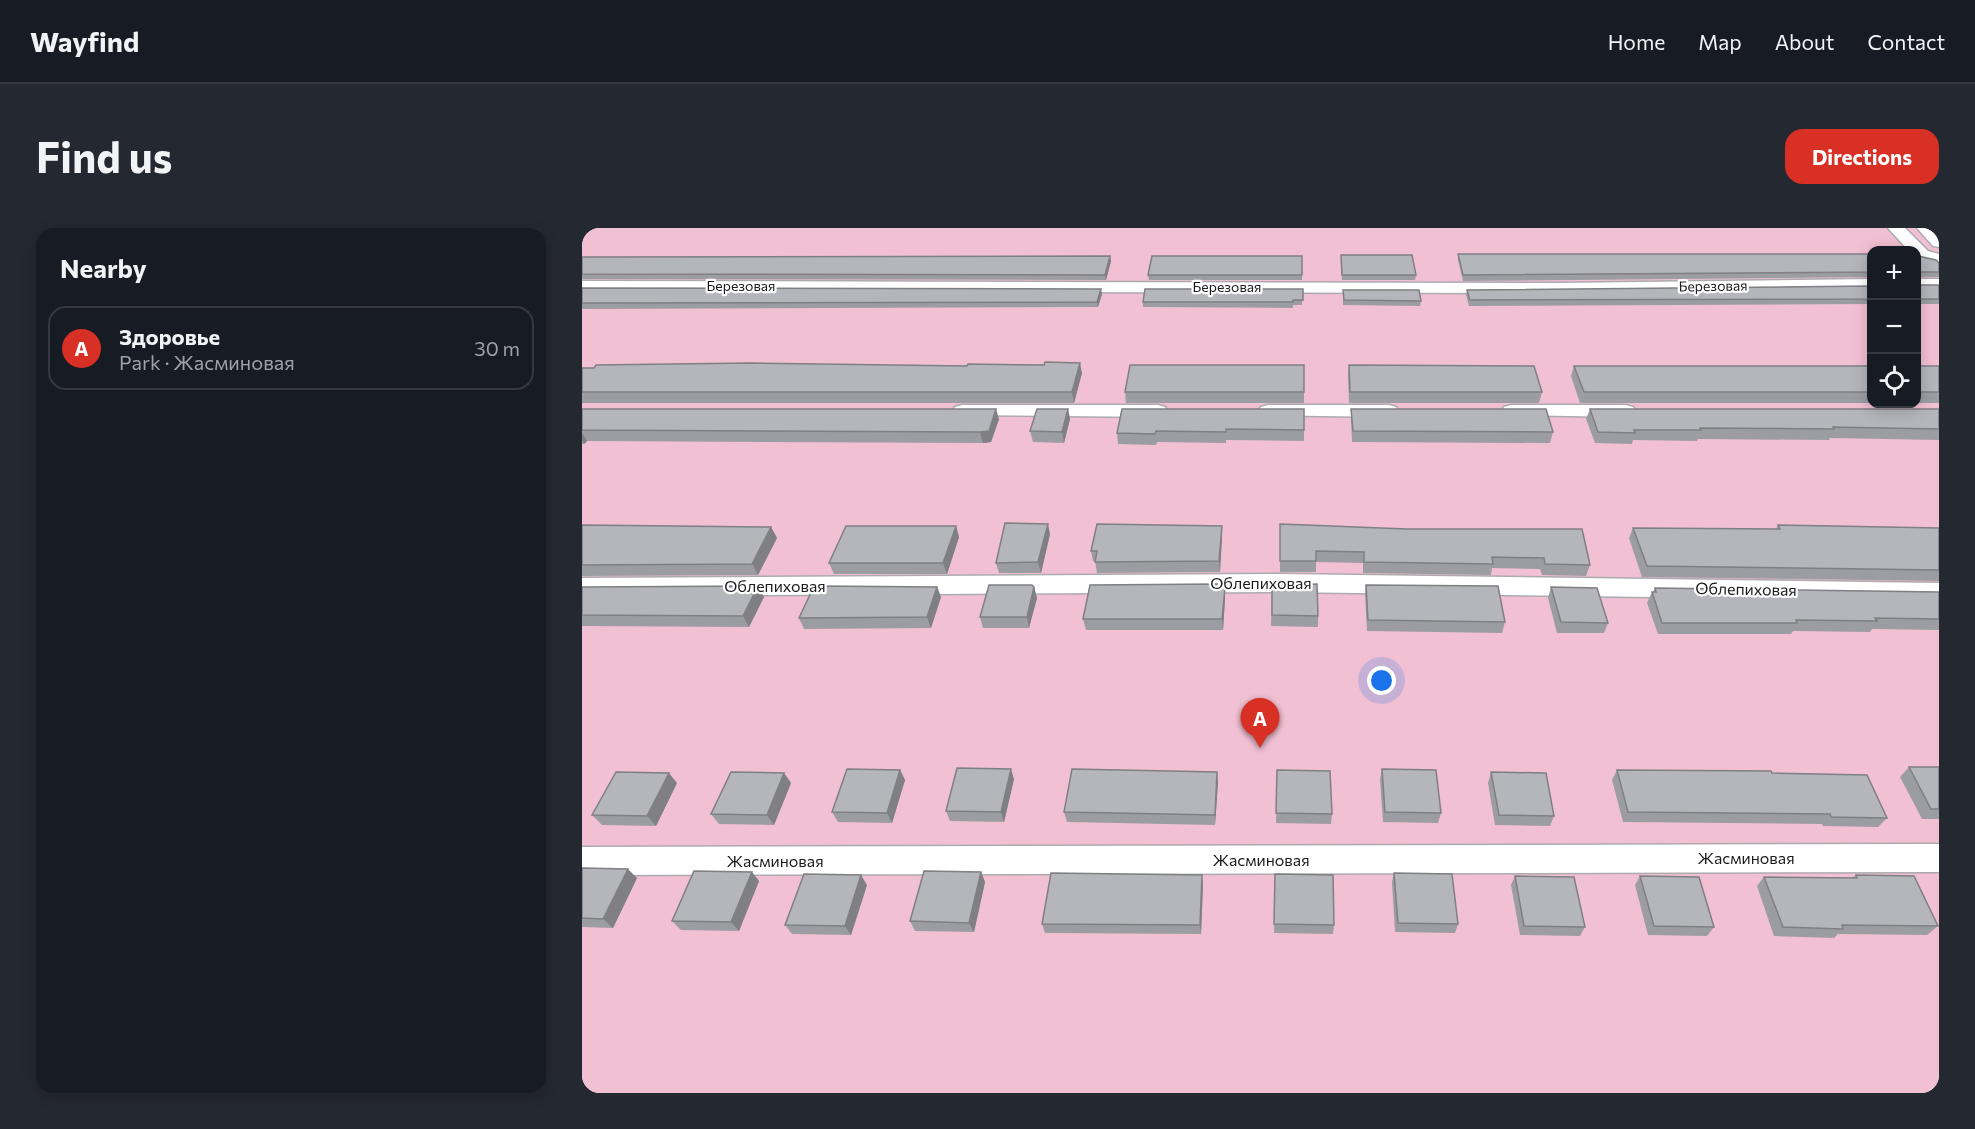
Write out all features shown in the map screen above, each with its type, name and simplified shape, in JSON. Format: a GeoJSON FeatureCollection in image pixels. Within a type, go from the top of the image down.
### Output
{"type":"FeatureCollection","features":[{"type":"Feature","properties":{"kind":"street"},"geometry":{"type":"LineString","coordinates":[[1896,228],[1922,255],[1939,259]]}},
{"type":"Feature","properties":{"kind":"street"},"geometry":{"type":"LineString","coordinates":[[1925,228],[1939,242]]}},
{"type":"Feature","properties":{"kind":"street","name":"Березовая"},"geometry":{"type":"LineString","coordinates":[[582,286],[1560,288],[1867,284]]}},
{"type":"Feature","properties":{"kind":"street"},"geometry":{"type":"LineString","coordinates":[[1921,284],[1939,284]]}},
{"type":"Feature","properties":{"kind":"street"},"geometry":{"type":"LineString","coordinates":[[939,411],[1177,411]]}},
{"type":"Feature","properties":{"kind":"street"},"geometry":{"type":"LineString","coordinates":[[1249,411],[1403,411]]}},
{"type":"Feature","properties":{"kind":"street"},"geometry":{"type":"LineString","coordinates":[[1487,411],[1641,411]]}},
{"type":"Feature","properties":{"kind":"street","name":"Облепиховая"},"geometry":{"type":"LineString","coordinates":[[582,587],[1281,583],[1939,592]]}},
{"type":"Feature","properties":{"kind":"street","name":"Жасминовая"},"geometry":{"type":"LineString","coordinates":[[582,861],[1939,858]]}},
{"type":"Feature","properties":{"kind":"shaded area"},"geometry":{"type":"Polygon","coordinates":[[[582,228],[1939,228],[1939,1093],[582,1093],[582,228]]]}},
{"type":"Feature","properties":{"kind":"building"},"geometry":{"type":"Polygon","coordinates":[[[1458,254],[1867,254],[1867,272],[1463,275],[1458,254]]]}},
{"type":"Feature","properties":{"kind":"building"},"geometry":{"type":"Polygon","coordinates":[[[1341,255],[1412,255],[1416,275],[1342,275],[1341,255]]]}},
{"type":"Feature","properties":{"kind":"building"},"geometry":{"type":"Polygon","coordinates":[[[1110,256],[1105,275],[582,274],[582,257],[1110,256]]]}},
{"type":"Feature","properties":{"kind":"building"},"geometry":{"type":"Polygon","coordinates":[[[1152,256],[1302,256],[1302,275],[1148,275],[1152,256]]]}},
{"type":"Feature","properties":{"kind":"building"},"geometry":{"type":"Polygon","coordinates":[[[1921,257],[1936,260],[1939,263],[1939,272],[1921,272],[1921,257]]]}},
{"type":"Feature","properties":{"kind":"building"},"geometry":{"type":"Polygon","coordinates":[[[1921,285],[1939,285],[1939,299],[1921,299],[1921,285]]]}},
{"type":"Feature","properties":{"kind":"building"},"geometry":{"type":"Polygon","coordinates":[[[1867,286],[1867,299],[1470,300],[1467,290],[1867,286]]]}},
{"type":"Feature","properties":{"kind":"building"},"geometry":{"type":"Polygon","coordinates":[[[582,288],[1101,289],[1097,302],[582,303],[582,288]]]}},
{"type":"Feature","properties":{"kind":"building"},"geometry":{"type":"Polygon","coordinates":[[[1145,289],[1303,289],[1303,300],[1293,300],[1293,302],[1143,302],[1145,289]]]}},
{"type":"Feature","properties":{"kind":"building"},"geometry":{"type":"Polygon","coordinates":[[[1343,290],[1419,290],[1421,301],[1344,300],[1343,290]]]}},
{"type":"Feature","properties":{"kind":"building"},"geometry":{"type":"Polygon","coordinates":[[[1045,362],[1080,363],[1072,392],[582,392],[582,368],[594,368],[596,365],[750,363],[967,366],[968,364],[1044,365],[1045,362]]]}},
{"type":"Feature","properties":{"kind":"building"},"geometry":{"type":"Polygon","coordinates":[[[1130,365],[1304,365],[1304,392],[1125,392],[1130,365]]]}},
{"type":"Feature","properties":{"kind":"building"},"geometry":{"type":"Polygon","coordinates":[[[1349,365],[1534,366],[1542,392],[1350,392],[1349,365]]]}},
{"type":"Feature","properties":{"kind":"building"},"geometry":{"type":"Polygon","coordinates":[[[1574,366],[1867,366],[1867,392],[1584,392],[1574,366]]]}},
{"type":"Feature","properties":{"kind":"building"},"geometry":{"type":"Polygon","coordinates":[[[1921,366],[1939,366],[1939,392],[1921,392],[1921,366]]]}},
{"type":"Feature","properties":{"kind":"building"},"geometry":{"type":"Polygon","coordinates":[[[582,409],[996,409],[989,431],[980,432],[582,430],[582,409]]]}},
{"type":"Feature","properties":{"kind":"building"},"geometry":{"type":"Polygon","coordinates":[[[1037,409],[1068,409],[1062,432],[1030,431],[1037,409]]]}},
{"type":"Feature","properties":{"kind":"building"},"geometry":{"type":"Polygon","coordinates":[[[1122,409],[1304,409],[1304,430],[1226,429],[1226,432],[1117,433],[1122,409]]]}},
{"type":"Feature","properties":{"kind":"building"},"geometry":{"type":"Polygon","coordinates":[[[1351,409],[1546,409],[1553,432],[1353,431],[1351,409]]]}},
{"type":"Feature","properties":{"kind":"building"},"geometry":{"type":"Polygon","coordinates":[[[1590,409],[1939,409],[1939,429],[1700,428],[1701,430],[1634,430],[1635,433],[1598,432],[1590,409]]]}},
{"type":"Feature","properties":{"kind":"building"},"geometry":{"type":"Polygon","coordinates":[[[1005,523],[1048,524],[1038,562],[996,563],[1005,523]]]}},
{"type":"Feature","properties":{"kind":"building"},"geometry":{"type":"Polygon","coordinates":[[[1097,524],[1222,526],[1219,561],[1095,562],[1097,551],[1091,551],[1097,524]]]}},
{"type":"Feature","properties":{"kind":"building"},"geometry":{"type":"Polygon","coordinates":[[[1280,524],[1407,529],[1582,529],[1590,565],[1545,564],[1544,558],[1492,557],[1493,564],[1364,562],[1364,552],[1316,551],[1316,561],[1280,561],[1280,524]]]}},
{"type":"Feature","properties":{"kind":"building"},"geometry":{"type":"Polygon","coordinates":[[[582,525],[771,527],[752,564],[582,565],[582,525]]]}},
{"type":"Feature","properties":{"kind":"building"},"geometry":{"type":"Polygon","coordinates":[[[1778,525],[1939,528],[1939,570],[1647,566],[1633,528],[1780,529],[1778,525]]]}},
{"type":"Feature","properties":{"kind":"building"},"geometry":{"type":"Polygon","coordinates":[[[846,526],[956,526],[943,563],[829,563],[846,526]]]}},
{"type":"Feature","properties":{"kind":"building"},"geometry":{"type":"Polygon","coordinates":[[[1217,584],[1217,588],[1225,588],[1222,619],[1083,619],[1090,585],[1217,584]]]}},
{"type":"Feature","properties":{"kind":"building"},"geometry":{"type":"Polygon","coordinates":[[[1317,584],[1318,616],[1272,615],[1272,585],[1317,584]]]}},
{"type":"Feature","properties":{"kind":"building"},"geometry":{"type":"Polygon","coordinates":[[[989,585],[1032,585],[1034,587],[1027,617],[980,617],[989,585]]]}},
{"type":"Feature","properties":{"kind":"building"},"geometry":{"type":"Polygon","coordinates":[[[1366,585],[1498,586],[1505,622],[1368,620],[1366,585]]]}},
{"type":"Feature","properties":{"kind":"building"},"geometry":{"type":"Polygon","coordinates":[[[758,586],[743,616],[582,615],[582,587],[758,586]]]}},
{"type":"Feature","properties":{"kind":"building"},"geometry":{"type":"Polygon","coordinates":[[[819,586],[937,587],[927,617],[799,618],[813,588],[819,586]]]}},
{"type":"Feature","properties":{"kind":"building"},"geometry":{"type":"Polygon","coordinates":[[[1551,587],[1597,588],[1608,623],[1561,622],[1551,587]]]}},
{"type":"Feature","properties":{"kind":"building"},"geometry":{"type":"Polygon","coordinates":[[[1655,588],[1939,592],[1939,619],[1796,620],[1797,623],[1662,623],[1652,592],[1656,592],[1655,588]]]}},
{"type":"Feature","properties":{"kind":"building"},"geometry":{"type":"Polygon","coordinates":[[[1909,767],[1939,767],[1939,809],[1931,809],[1909,767]]]}},
{"type":"Feature","properties":{"kind":"building"},"geometry":{"type":"Polygon","coordinates":[[[957,768],[1011,769],[1001,812],[946,811],[957,768]]]}},
{"type":"Feature","properties":{"kind":"building"},"geometry":{"type":"Polygon","coordinates":[[[847,769],[900,770],[887,813],[832,812],[847,769]]]}},
{"type":"Feature","properties":{"kind":"building"},"geometry":{"type":"Polygon","coordinates":[[[1072,769],[1217,772],[1215,815],[1064,812],[1072,769]]]}},
{"type":"Feature","properties":{"kind":"building"},"geometry":{"type":"Polygon","coordinates":[[[1382,769],[1436,770],[1441,813],[1385,812],[1382,769]]]}},
{"type":"Feature","properties":{"kind":"building"},"geometry":{"type":"Polygon","coordinates":[[[1277,770],[1330,771],[1332,814],[1276,813],[1277,770]]]}},
{"type":"Feature","properties":{"kind":"building"},"geometry":{"type":"Polygon","coordinates":[[[1617,770],[1771,771],[1772,773],[1867,775],[1887,818],[1831,817],[1830,814],[1628,812],[1617,770]]]}},
{"type":"Feature","properties":{"kind":"building"},"geometry":{"type":"Polygon","coordinates":[[[616,772],[669,773],[647,816],[592,815],[616,772]]]}},
{"type":"Feature","properties":{"kind":"building"},"geometry":{"type":"Polygon","coordinates":[[[731,772],[784,773],[767,815],[711,814],[731,772]]]}},
{"type":"Feature","properties":{"kind":"building"},"geometry":{"type":"Polygon","coordinates":[[[1491,772],[1546,773],[1554,816],[1499,815],[1491,772]]]}},
{"type":"Feature","properties":{"kind":"building"},"geometry":{"type":"Polygon","coordinates":[[[582,868],[628,869],[603,919],[582,918],[582,868]]]}},
{"type":"Feature","properties":{"kind":"building"},"geometry":{"type":"Polygon","coordinates":[[[694,871],[752,872],[731,922],[672,921],[694,871]]]}},
{"type":"Feature","properties":{"kind":"building"},"geometry":{"type":"Polygon","coordinates":[[[924,871],[981,872],[969,923],[910,921],[924,871]]]}},
{"type":"Feature","properties":{"kind":"building"},"geometry":{"type":"Polygon","coordinates":[[[1051,873],[1202,875],[1200,925],[1042,924],[1051,873]]]}},
{"type":"Feature","properties":{"kind":"building"},"geometry":{"type":"Polygon","coordinates":[[[1394,873],[1452,874],[1458,924],[1398,923],[1394,873]]]}},
{"type":"Feature","properties":{"kind":"building"},"geometry":{"type":"Polygon","coordinates":[[[804,874],[861,875],[845,926],[785,925],[804,874]]]}},
{"type":"Feature","properties":{"kind":"building"},"geometry":{"type":"Polygon","coordinates":[[[1275,874],[1333,875],[1334,925],[1274,924],[1275,874]]]}},
{"type":"Feature","properties":{"kind":"building"},"geometry":{"type":"Polygon","coordinates":[[[1856,875],[1914,876],[1938,926],[1842,925],[1843,929],[1783,927],[1764,877],[1857,878],[1856,875]]]}},
{"type":"Feature","properties":{"kind":"building"},"geometry":{"type":"Polygon","coordinates":[[[1515,876],[1574,877],[1585,927],[1524,926],[1515,876]]]}},
{"type":"Feature","properties":{"kind":"building"},"geometry":{"type":"Polygon","coordinates":[[[1640,876],[1699,877],[1714,927],[1654,926],[1640,876]]]}},
{"type":"Feature","properties":{"kind":"place","name":"Здоровье"},"geometry":{"type":"Point","coordinates":[1260,748]}}]}
